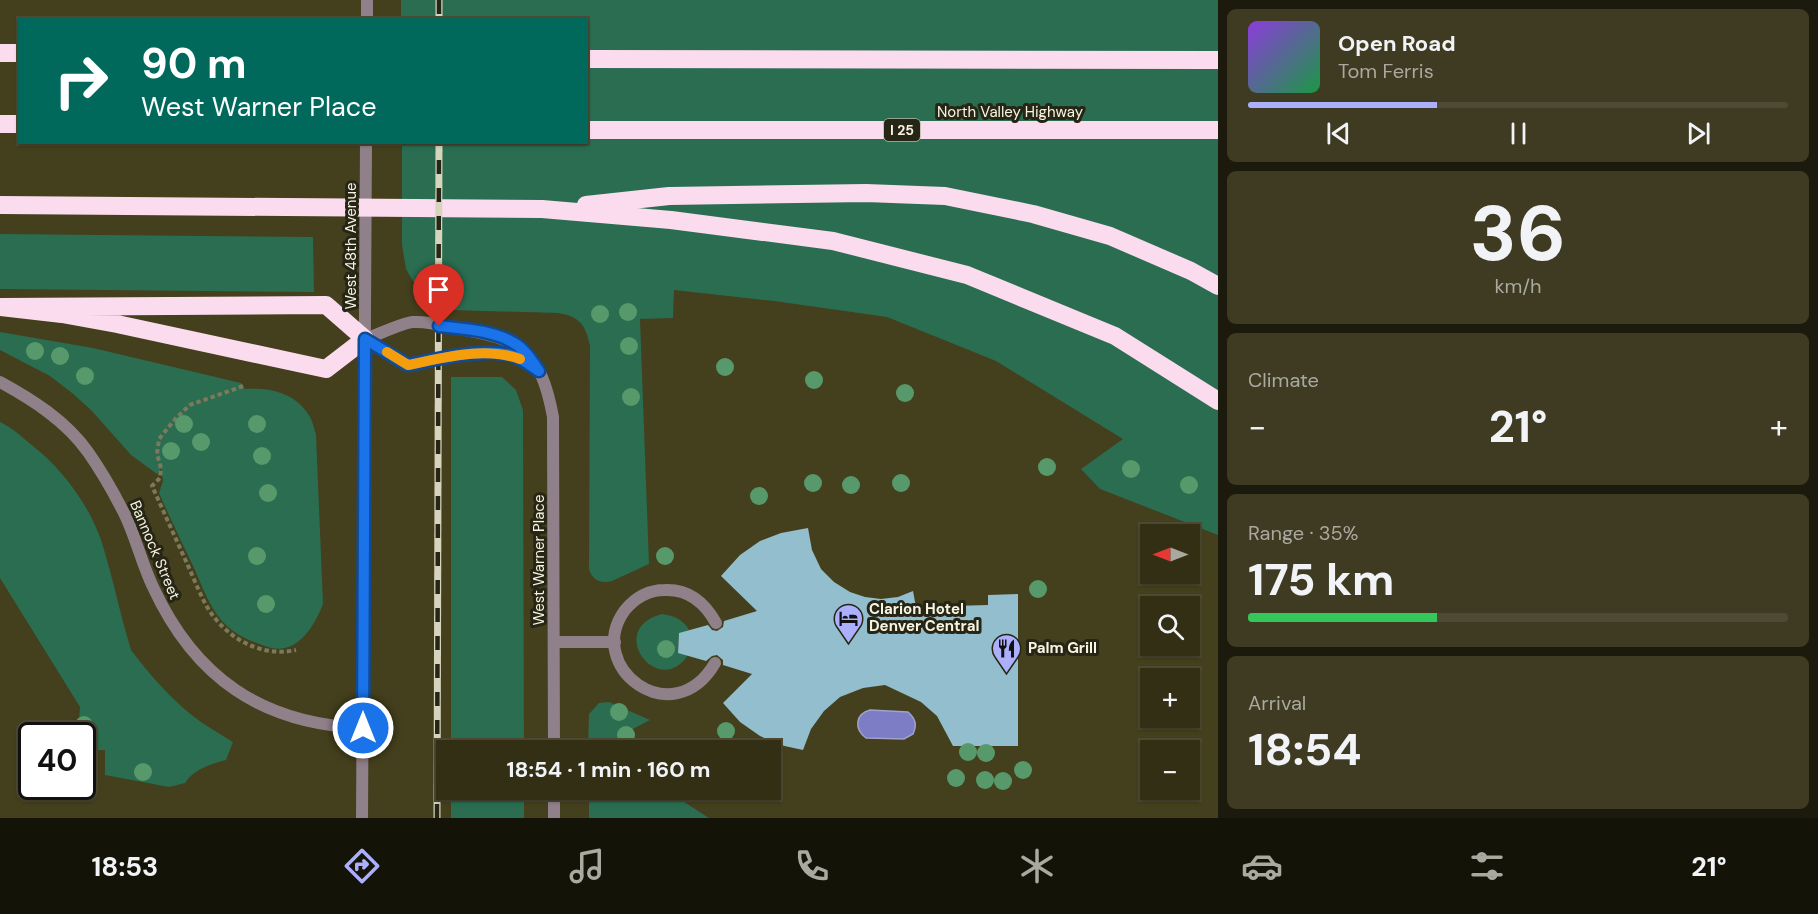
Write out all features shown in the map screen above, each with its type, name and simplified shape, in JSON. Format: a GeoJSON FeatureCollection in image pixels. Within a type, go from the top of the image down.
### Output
{"type":"FeatureCollection","features":[{"type":"Feature","properties":{"kind":"highway"},"geometry":{"type":"LineString","coordinates":[[0,53],[18,53]]}},
{"type":"Feature","properties":{"kind":"highway"},"geometry":{"type":"LineString","coordinates":[[588,59],[1218,60]]}},
{"type":"Feature","properties":{"kind":"highway"},"geometry":{"type":"LineString","coordinates":[[0,124],[18,124]]}},
{"type":"Feature","properties":{"kind":"highway","name":"North Valley Highway"},"geometry":{"type":"LineString","coordinates":[[588,130],[1218,130]]}},
{"type":"Feature","properties":{"kind":"highway"},"geometry":{"type":"LineString","coordinates":[[542,209],[669,196],[866,193],[945,196],[1033,214],[1110,236],[1191,271],[1218,286]]}},
{"type":"Feature","properties":{"kind":"highway"},"geometry":{"type":"LineString","coordinates":[[0,205],[542,209],[671,220],[833,241],[967,275],[1115,336],[1218,401]]}},
{"type":"Feature","properties":{"kind":"highway"},"geometry":{"type":"LineString","coordinates":[[326,305],[365,339],[326,369],[117,324],[62,314],[0,307],[326,305]]}},
{"type":"Feature","properties":{"kind":"street"},"geometry":{"type":"LineString","coordinates":[[367,0],[367,18]]}},
{"type":"Feature","properties":{"kind":"street","name":"West 48th Avenue"},"geometry":{"type":"LineString","coordinates":[[362,818],[366,144]]}},
{"type":"Feature","properties":{"kind":"street","name":"West Warner Place"},"geometry":{"type":"LineString","coordinates":[[365,339],[413,322],[495,335],[515,343],[528,354],[539,371],[553,417],[554,740]]}},
{"type":"Feature","properties":{"kind":"street"},"geometry":{"type":"LineString","coordinates":[[365,339],[408,365],[469,354],[492,354],[509,355],[521,359],[539,371]]}},
{"type":"Feature","properties":{"kind":"street","name":"Bannock Street"},"geometry":{"type":"LineString","coordinates":[[0,382],[48,412],[70,430],[87,451],[107,481],[125,516],[152,586],[168,616],[185,643],[207,667],[231,687],[259,704],[288,716],[319,724],[363,728]]}},
{"type":"Feature","properties":{"kind":"street"},"geometry":{"type":"LineString","coordinates":[[715,663],[709,674],[691,688],[680,693],[659,694],[642,688],[627,676],[618,660],[615,642],[617,627],[623,613],[639,597],[654,591],[676,590],[691,595],[710,611],[716,623]]}},
{"type":"Feature","properties":{"kind":"street"},"geometry":{"type":"LineString","coordinates":[[554,642],[615,642]]}},
{"type":"Feature","properties":{"kind":"street"},"geometry":{"type":"LineString","coordinates":[[554,800],[554,818]]}},
{"type":"Feature","properties":{"kind":"path"},"geometry":{"type":"LineString","coordinates":[[243,386],[190,405],[176,418],[159,439],[157,454],[161,468],[160,478],[152,486],[207,607],[223,627],[238,640],[254,647],[274,653],[296,650]]}},
{"type":"Feature","properties":{"kind":"green space"},"geometry":{"type":"Polygon","coordinates":[[[401,0],[1218,0],[1218,535],[1200,528],[1200,524],[1190,524],[1100,489],[1081,469],[1123,439],[996,361],[887,317],[674,290],[673,318],[640,319],[649,564],[612,581],[601,581],[595,578],[589,569],[590,346],[584,327],[571,316],[558,313],[451,310],[432,301],[417,288],[406,269],[402,245],[402,144],[588,144],[588,18],[401,18],[401,0]]]}},
{"type":"Feature","properties":{"kind":"green space"},"geometry":{"type":"Polygon","coordinates":[[[0,234],[313,237],[314,292],[0,289],[0,234]]]}},
{"type":"Feature","properties":{"kind":"green space"},"geometry":{"type":"Polygon","coordinates":[[[0,332],[93,348],[241,383],[245,389],[264,389],[282,393],[298,402],[311,419],[316,435],[323,604],[315,622],[303,638],[288,647],[278,649],[268,647],[233,631],[222,621],[208,599],[159,493],[163,481],[161,469],[157,474],[131,455],[91,410],[50,376],[0,350],[0,332]]]}},
{"type":"Feature","properties":{"kind":"green space"},"geometry":{"type":"Polygon","coordinates":[[[451,377],[502,377],[516,390],[523,410],[524,740],[451,740],[451,377]]]}},
{"type":"Feature","properties":{"kind":"green space"},"geometry":{"type":"Polygon","coordinates":[[[0,422],[14,430],[55,466],[83,502],[102,543],[131,650],[154,679],[181,706],[233,742],[226,760],[198,771],[185,783],[169,787],[105,775],[105,750],[96,750],[96,722],[79,722],[80,707],[0,578],[0,422]]]}},
{"type":"Feature","properties":{"kind":"green space"},"geometry":{"type":"Polygon","coordinates":[[[662,614],[678,619],[689,630],[679,634],[678,652],[688,655],[676,667],[664,670],[652,666],[642,657],[637,645],[638,633],[645,622],[662,614]]]}},
{"type":"Feature","properties":{"kind":"green space"},"geometry":{"type":"Polygon","coordinates":[[[609,702],[650,720],[631,730],[636,740],[588,740],[589,714],[599,703],[609,702]]]}},
{"type":"Feature","properties":{"kind":"green space"},"geometry":{"type":"Polygon","coordinates":[[[451,800],[524,800],[524,818],[451,818],[451,800]]]}},
{"type":"Feature","properties":{"kind":"green space"},"geometry":{"type":"Polygon","coordinates":[[[589,800],[681,800],[709,818],[589,818],[589,800]]]}},
{"type":"Feature","properties":{"kind":"water"},"geometry":{"type":"Polygon","coordinates":[[[870,710],[908,712],[915,722],[913,734],[904,739],[866,738],[859,730],[858,722],[861,715],[870,710]]]}},
{"type":"Feature","properties":{"kind":"building","name":"Clarion Hotel Denver Central"},"geometry":{"type":"Polygon","coordinates":[[[808,528],[812,550],[821,569],[834,582],[850,592],[865,597],[881,599],[898,597],[913,591],[916,607],[988,605],[988,595],[1018,594],[1018,746],[953,746],[937,716],[921,702],[885,685],[863,688],[840,697],[824,711],[811,729],[803,750],[781,745],[781,740],[769,740],[740,722],[723,703],[752,674],[723,665],[723,660],[717,655],[706,661],[678,653],[679,633],[708,625],[712,630],[717,631],[723,627],[724,621],[757,611],[721,576],[740,555],[760,541],[781,533],[808,528]]]}},
{"type":"Feature","properties":{"kind":"railway"},"geometry":{"type":"LineString","coordinates":[[439,0],[439,18]]}},
{"type":"Feature","properties":{"kind":"railway"},"geometry":{"type":"LineString","coordinates":[[437,818],[439,144]]}},
{"type":"Feature","properties":{"kind":"slow traffic"},"geometry":{"type":"LineString","coordinates":[[387,352],[408,365],[469,354],[509,355],[520,359]]}},
{"type":"Feature","properties":{"kind":"place","name":"Clarion Hotel Denver Central"},"geometry":{"type":"Point","coordinates":[848,644]}},
{"type":"Feature","properties":{"kind":"place","name":"Palm Grill"},"geometry":{"type":"Point","coordinates":[1007,674]}},
{"type":"Feature","properties":{"kind":"route"},"geometry":{"type":"LineString","coordinates":[[363,728],[365,339],[408,365],[469,354],[492,354],[509,355],[521,359],[539,371],[528,354],[515,343],[495,335],[439,326]]}}]}
